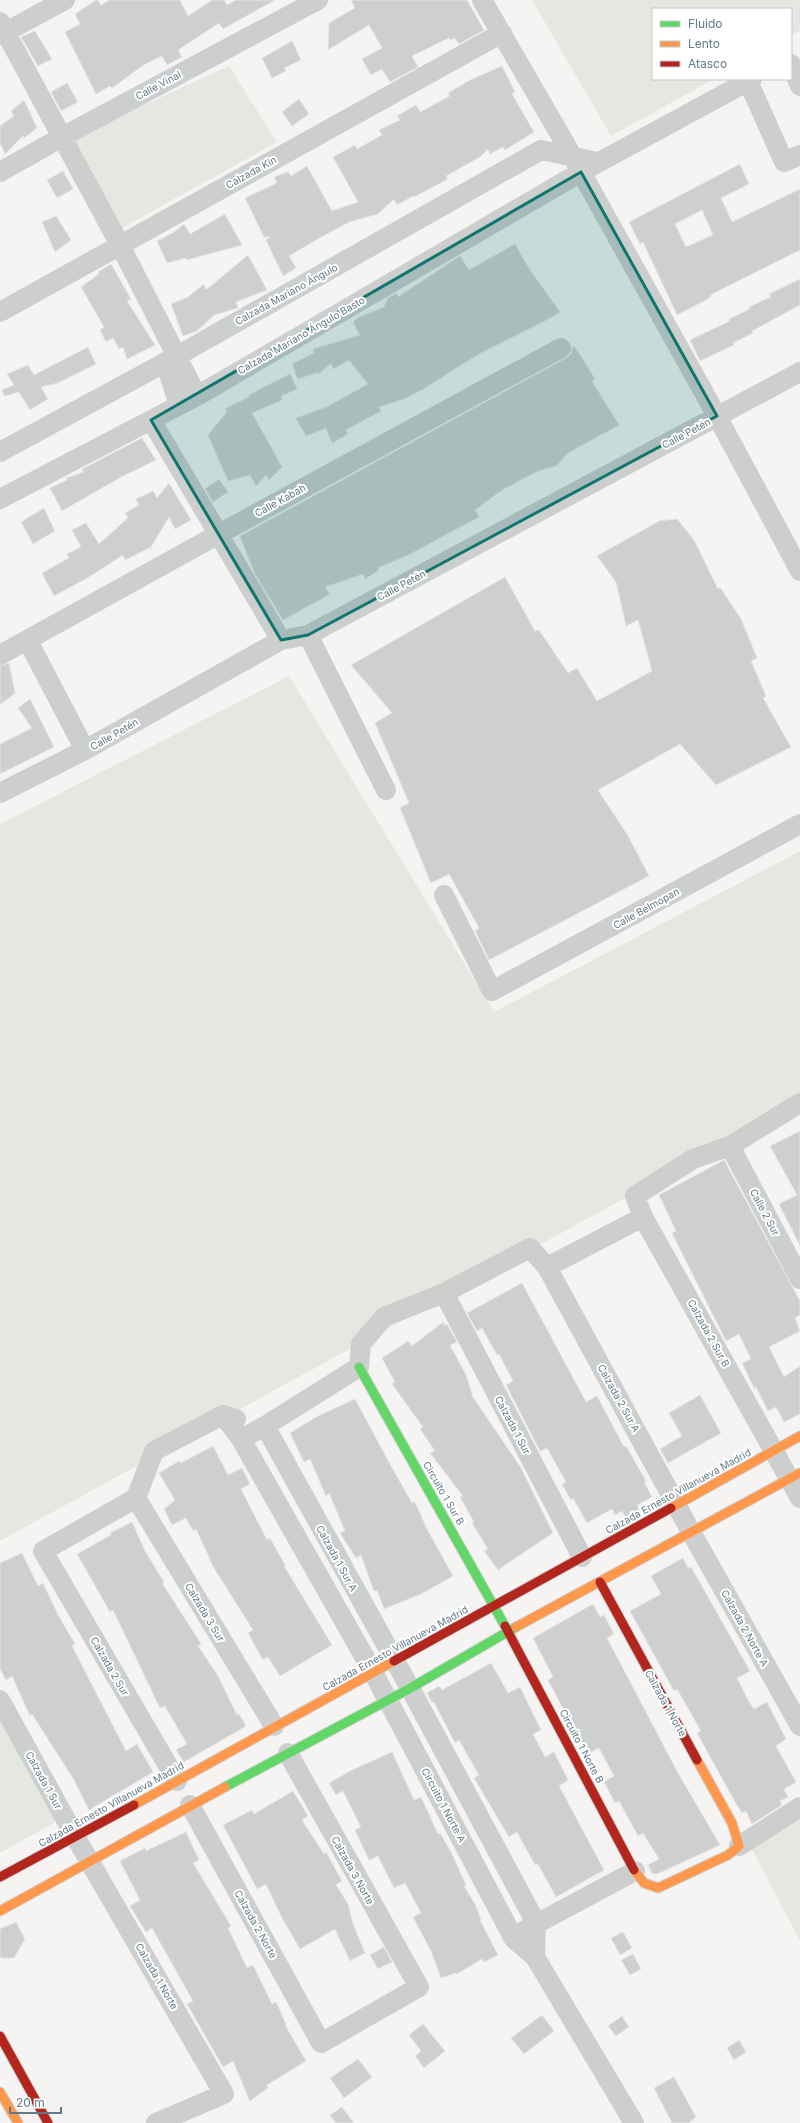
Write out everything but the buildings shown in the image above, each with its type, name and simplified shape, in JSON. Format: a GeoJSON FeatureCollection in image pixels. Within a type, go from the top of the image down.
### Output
{"type":"FeatureCollection","features":[{"type":"Feature","properties":{"kind":"street"},"geometry":{"type":"LineString","coordinates":[[65,0],[2,30],[62,136],[120,245],[171,359],[197,396]]}},
{"type":"Feature","properties":{"kind":"street","name":"Calle Vinal"},"geometry":{"type":"LineString","coordinates":[[0,172],[62,136],[318,0]]}},
{"type":"Feature","properties":{"kind":"street"},"geometry":{"type":"LineString","coordinates":[[482,0],[577,165],[717,416],[800,571]]}},
{"type":"Feature","properties":{"kind":"street","name":"Calzada Kin"},"geometry":{"type":"LineString","coordinates":[[0,312],[502,33]]}},
{"type":"Feature","properties":{"kind":"street"},"geometry":{"type":"LineString","coordinates":[[792,66],[800,86]]}},
{"type":"Feature","properties":{"kind":"street"},"geometry":{"type":"LineString","coordinates":[[750,80],[784,162],[800,155]]}},
{"type":"Feature","properties":{"kind":"street","name":"Calzada Mariano Ángulo Basto"},"geometry":{"type":"LineString","coordinates":[[0,500],[197,396],[577,165],[598,162],[750,80]]}},
{"type":"Feature","properties":{"kind":"street","name":"Calzada Mariano Ángulo"},"geometry":{"type":"LineString","coordinates":[[0,452],[171,359],[541,150],[577,165]]}},
{"type":"Feature","properties":{"kind":"street","name":"Calle Kabah"},"geometry":{"type":"LineString","coordinates":[[0,656],[219,534],[561,348]]}},
{"type":"Feature","properties":{"kind":"street"},"geometry":{"type":"LineString","coordinates":[[171,359],[179,405]]}},
{"type":"Feature","properties":{"kind":"street","name":"Calle Petén"},"geometry":{"type":"LineString","coordinates":[[0,793],[86,750],[281,640],[308,635],[800,372]]}},
{"type":"Feature","properties":{"kind":"street"},"geometry":{"type":"LineString","coordinates":[[151,420],[281,640]]}},
{"type":"Feature","properties":{"kind":"street"},"geometry":{"type":"LineString","coordinates":[[308,635],[386,790]]}},
{"type":"Feature","properties":{"kind":"street"},"geometry":{"type":"LineString","coordinates":[[28,640],[86,750]]}},
{"type":"Feature","properties":{"kind":"street","name":"Calle Belmopan"},"geometry":{"type":"LineString","coordinates":[[444,895],[492,992],[800,824]]}},
{"type":"Feature","properties":{"kind":"street"},"geometry":{"type":"LineString","coordinates":[[730,1146],[800,1103]]}},
{"type":"Feature","properties":{"kind":"street","name":"Calzada 2 Sur B"},"geometry":{"type":"LineString","coordinates":[[730,1146],[693,1159],[634,1196],[643,1217],[775,1450],[795,1475],[800,1498]]}},
{"type":"Feature","properties":{"kind":"street","name":"Calle 2 Sur"},"geometry":{"type":"LineString","coordinates":[[730,1146],[800,1279]]}},
{"type":"Feature","properties":{"kind":"street"},"geometry":{"type":"LineString","coordinates":[[548,1267],[643,1217]]}},
{"type":"Feature","properties":{"kind":"street","name":"Calzada 2 Sur A"},"geometry":{"type":"LineString","coordinates":[[444,1293],[530,1248],[548,1267],[690,1530]]}},
{"type":"Feature","properties":{"kind":"street"},"geometry":{"type":"LineString","coordinates":[[241,1439],[265,1426],[359,1367],[361,1344],[384,1317],[444,1293]]}},
{"type":"Feature","properties":{"kind":"street","name":"Calzada 1 Sur"},"geometry":{"type":"LineString","coordinates":[[444,1293],[582,1557]]}},
{"type":"Feature","properties":{"kind":"street","name":"Circuito 1 Sur B"},"geometry":{"type":"LineString","coordinates":[[359,1367],[509,1631]]}},
{"type":"Feature","properties":{"kind":"street"},"geometry":{"type":"LineString","coordinates":[[136,1498],[154,1451],[223,1415],[265,1426]]}},
{"type":"Feature","properties":{"kind":"street"},"geometry":{"type":"LineString","coordinates":[[223,1415],[241,1439],[373,1672]]}},
{"type":"Feature","properties":{"kind":"street","name":"Calzada 1 Sur A"},"geometry":{"type":"LineString","coordinates":[[265,1426],[410,1688]]}},
{"type":"Feature","properties":{"kind":"street","name":"Calzada Ernesto Villanueva Madrid"},"geometry":{"type":"LineString","coordinates":[[0,1877],[76,1838],[274,1726],[495,1606],[800,1436]]}},
{"type":"Feature","properties":{"kind":"street"},"geometry":{"type":"LineString","coordinates":[[0,1911],[90,1859],[388,1700],[690,1530],[795,1475]]}},
{"type":"Feature","properties":{"kind":"street","name":"Calzada 2 Sur"},"geometry":{"type":"LineString","coordinates":[[136,1498],[44,1551],[177,1781]]}},
{"type":"Feature","properties":{"kind":"street","name":"Calzada 3 Sur"},"geometry":{"type":"LineString","coordinates":[[136,1498],[274,1726]]}},
{"type":"Feature","properties":{"kind":"street","name":"Calzada 2 Norte A"},"geometry":{"type":"LineString","coordinates":[[690,1530],[800,1726]]}},
{"type":"Feature","properties":{"kind":"street","name":"Calzada 1 Norte"},"geometry":{"type":"LineString","coordinates":[[600,1582],[732,1823],[738,1846]]}},
{"type":"Feature","properties":{"kind":"street","name":"Circuito 1 Norte B"},"geometry":{"type":"LineString","coordinates":[[509,1631],[635,1871],[644,1883],[658,1888],[728,1855],[738,1846]]}},
{"type":"Feature","properties":{"kind":"street","name":"Circuito 1 Norte A"},"geometry":{"type":"LineString","coordinates":[[373,1672],[514,1939]]}},
{"type":"Feature","properties":{"kind":"street"},"geometry":{"type":"LineString","coordinates":[[410,1688],[536,1923],[535,1957]]}},
{"type":"Feature","properties":{"kind":"street","name":"Calzada 1 Sur"},"geometry":{"type":"LineString","coordinates":[[0,1700],[76,1838],[90,1859]]}},
{"type":"Feature","properties":{"kind":"street","name":"Calzada 3 Norte"},"geometry":{"type":"LineString","coordinates":[[288,1753],[419,1987],[320,2043]]}},
{"type":"Feature","properties":{"kind":"street","name":"Calzada 2 Norte"},"geometry":{"type":"LineString","coordinates":[[190,1805],[320,2043]]}},
{"type":"Feature","properties":{"kind":"street"},"geometry":{"type":"LineString","coordinates":[[738,1846],[800,1807]]}},
{"type":"Feature","properties":{"kind":"street","name":"Calzada 1 Norte"},"geometry":{"type":"LineString","coordinates":[[90,1859],[224,2094],[156,2123]]}},
{"type":"Feature","properties":{"kind":"street"},"geometry":{"type":"LineString","coordinates":[[634,2123],[535,1957],[514,1939],[536,1923],[635,1871]]}},
{"type":"Feature","properties":{"kind":"street"},"geometry":{"type":"LineString","coordinates":[[0,2036],[23,2085],[48,2123]]}},
{"type":"Feature","properties":{"kind":"street"},"geometry":{"type":"LineString","coordinates":[[3,2093],[18,2123]]}},
{"type":"Feature","properties":{"kind":"highlighted area"},"geometry":{"type":"Polygon","coordinates":[[[581,172],[717,416],[308,635],[281,640],[151,420],[581,172]]]}},
{"type":"Feature","properties":{"kind":"shaded area"},"geometry":{"type":"Polygon","coordinates":[[[532,0],[800,0],[800,31],[792,35],[792,8],[652,8],[652,80],[712,80],[611,136],[532,0]]]}},
{"type":"Feature","properties":{"kind":"shaded area"},"geometry":{"type":"Polygon","coordinates":[[[229,66],[277,142],[122,228],[72,138],[229,66]]]}},
{"type":"Feature","properties":{"kind":"shaded area"},"geometry":{"type":"Polygon","coordinates":[[[289,676],[494,1012],[800,851],[800,1102],[0,1541],[0,824],[289,676]]]}},
{"type":"Feature","properties":{"kind":"shaded area"},"geometry":{"type":"Polygon","coordinates":[[[0,1708],[61,1819],[0,1853],[0,1708]]]}},
{"type":"Feature","properties":{"kind":"shaded area"},"geometry":{"type":"Polygon","coordinates":[[[800,1818],[800,1941],[750,1846],[800,1818]]]}},
{"type":"Feature","properties":{"kind":"traffic: fast"},"geometry":{"type":"LineString","coordinates":[[359,1367],[505,1626]]}},
{"type":"Feature","properties":{"kind":"traffic: fast"},"geometry":{"type":"LineString","coordinates":[[225,1787],[407,1690],[516,1627]]}},
{"type":"Feature","properties":{"kind":"traffic: slow"},"geometry":{"type":"LineString","coordinates":[[671,1508],[800,1436]]}},
{"type":"Feature","properties":{"kind":"traffic: slow"},"geometry":{"type":"LineString","coordinates":[[516,1627],[800,1473]]}},
{"type":"Feature","properties":{"kind":"traffic: slow"},"geometry":{"type":"LineString","coordinates":[[134,1805],[394,1661]]}},
{"type":"Feature","properties":{"kind":"traffic: slow"},"geometry":{"type":"LineString","coordinates":[[634,1870],[644,1883],[658,1888],[728,1855],[739,1846],[732,1823],[697,1760]]}},
{"type":"Feature","properties":{"kind":"traffic: slow"},"geometry":{"type":"LineString","coordinates":[[0,1911],[225,1787]]}},
{"type":"Feature","properties":{"kind":"traffic: slow"},"geometry":{"type":"LineString","coordinates":[[0,2092],[18,2123]]}},
{"type":"Feature","properties":{"kind":"traffic: jam"},"geometry":{"type":"LineString","coordinates":[[394,1661],[671,1508]]}},
{"type":"Feature","properties":{"kind":"traffic: jam"},"geometry":{"type":"LineString","coordinates":[[600,1582],[697,1760]]}},
{"type":"Feature","properties":{"kind":"traffic: jam"},"geometry":{"type":"LineString","coordinates":[[505,1626],[634,1870]]}},
{"type":"Feature","properties":{"kind":"traffic: jam"},"geometry":{"type":"LineString","coordinates":[[0,1877],[134,1805]]}},
{"type":"Feature","properties":{"kind":"traffic: jam"},"geometry":{"type":"LineString","coordinates":[[0,2036],[48,2123]]}}]}
